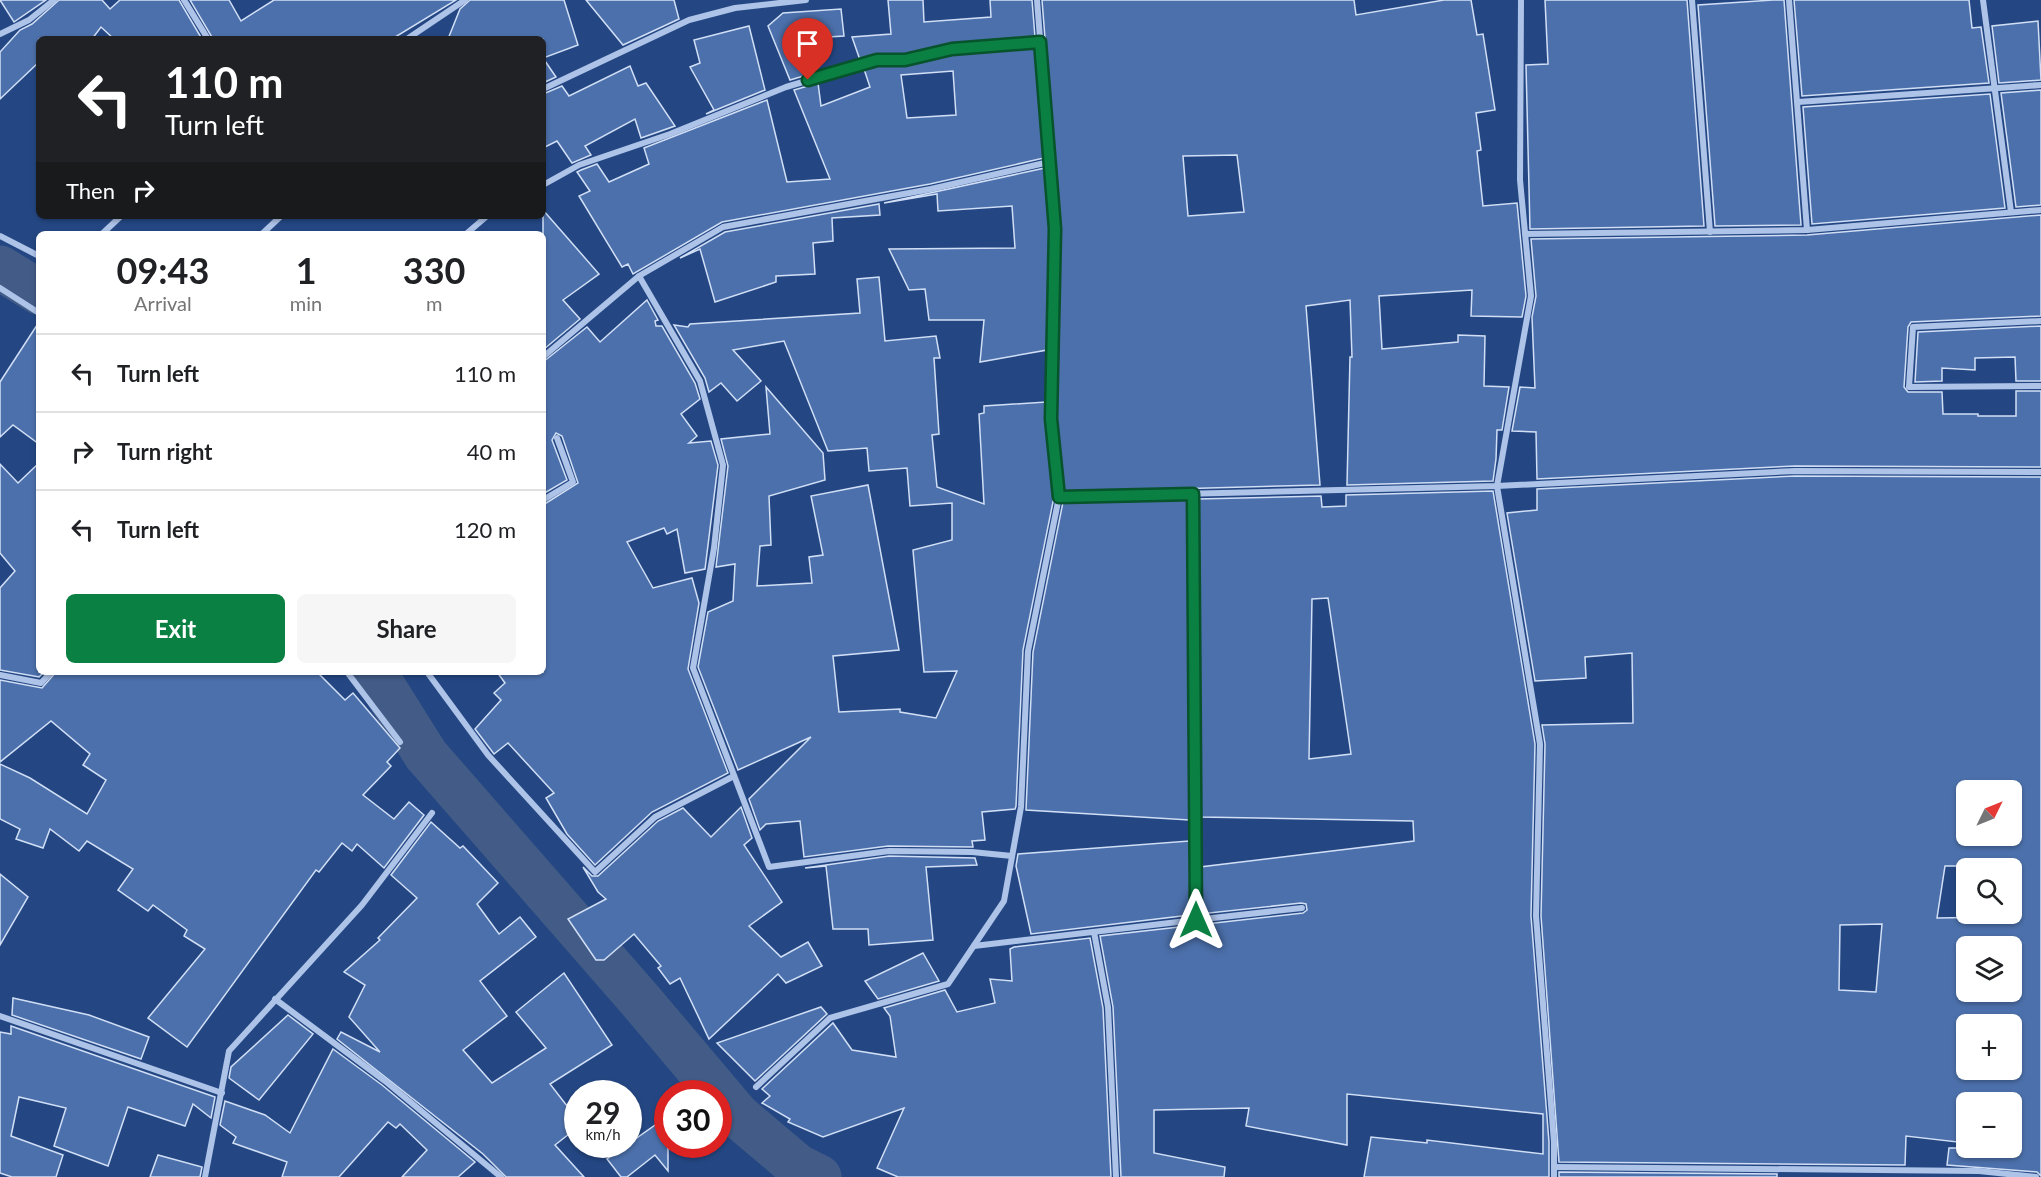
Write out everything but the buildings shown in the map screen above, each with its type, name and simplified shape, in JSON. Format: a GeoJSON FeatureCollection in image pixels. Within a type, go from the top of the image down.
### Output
{"type":"FeatureCollection","features":[{"type":"Feature","properties":{"kind":"street"},"geometry":{"type":"LineString","coordinates":[[0,34],[29,20],[54,0]]}},
{"type":"Feature","properties":{"kind":"street"},"geometry":{"type":"LineString","coordinates":[[184,0],[206,36]]}},
{"type":"Feature","properties":{"kind":"street"},"geometry":{"type":"LineString","coordinates":[[411,36],[465,0]]}},
{"type":"Feature","properties":{"kind":"street"},"geometry":{"type":"LineString","coordinates":[[546,88],[689,20],[735,8],[806,0]]}},
{"type":"Feature","properties":{"kind":"street"},"geometry":{"type":"LineString","coordinates":[[756,1087],[830,1018],[948,984],[1004,901],[1021,807],[1028,651],[1059,497],[1051,419],[1055,229],[1037,0]]}},
{"type":"Feature","properties":{"kind":"street"},"geometry":{"type":"LineString","coordinates":[[1521,0],[1520,180],[1531,296],[1497,486],[1540,744],[1536,916],[1554,1177]]}},
{"type":"Feature","properties":{"kind":"street"},"geometry":{"type":"LineString","coordinates":[[1692,0],[1710,232]]}},
{"type":"Feature","properties":{"kind":"street"},"geometry":{"type":"LineString","coordinates":[[1789,0],[1807,230]]}},
{"type":"Feature","properties":{"kind":"street"},"geometry":{"type":"LineString","coordinates":[[1983,0],[2011,212]]}},
{"type":"Feature","properties":{"kind":"street"},"geometry":{"type":"LineString","coordinates":[[546,182],[579,165],[670,134],[786,87],[877,60],[905,60],[952,49],[1040,42]]}},
{"type":"Feature","properties":{"kind":"street"},"geometry":{"type":"LineString","coordinates":[[1798,102],[2041,85]]}},
{"type":"Feature","properties":{"kind":"street"},"geometry":{"type":"LineString","coordinates":[[546,354],[639,276],[723,227],[931,189],[1049,162]]}},
{"type":"Feature","properties":{"kind":"street"},"geometry":{"type":"LineString","coordinates":[[1525,234],[1807,230],[2041,210]]}},
{"type":"Feature","properties":{"kind":"street"},"geometry":{"type":"LineString","coordinates":[[105,231],[118,219]]}},
{"type":"Feature","properties":{"kind":"street"},"geometry":{"type":"LineString","coordinates":[[265,231],[278,219]]}},
{"type":"Feature","properties":{"kind":"street"},"geometry":{"type":"LineString","coordinates":[[470,231],[484,219]]}},
{"type":"Feature","properties":{"kind":"street"},"geometry":{"type":"LineString","coordinates":[[0,236],[36,254]]}},
{"type":"Feature","properties":{"kind":"street"},"geometry":{"type":"LineString","coordinates":[[639,276],[700,381],[723,465],[714,548],[693,668],[769,867],[889,851],[972,852],[1012,856]]}},
{"type":"Feature","properties":{"kind":"street"},"geometry":{"type":"LineString","coordinates":[[0,288],[36,311]]}},
{"type":"Feature","properties":{"kind":"street"},"geometry":{"type":"LineString","coordinates":[[2041,321],[1913,327],[1909,387],[2041,386]]}},
{"type":"Feature","properties":{"kind":"street"},"geometry":{"type":"LineString","coordinates":[[546,498],[573,482],[557,438]]}},
{"type":"Feature","properties":{"kind":"street"},"geometry":{"type":"LineString","coordinates":[[1059,497],[1497,486],[1795,471],[2008,474],[2041,472]]}},
{"type":"Feature","properties":{"kind":"street"},"geometry":{"type":"LineString","coordinates":[[1193,494],[1196,920]]}},
{"type":"Feature","properties":{"kind":"street"},"geometry":{"type":"LineString","coordinates":[[0,675],[41,683],[48,675]]}},
{"type":"Feature","properties":{"kind":"street"},"geometry":{"type":"LineString","coordinates":[[349,675],[400,742]]}},
{"type":"Feature","properties":{"kind":"street"},"geometry":{"type":"LineString","coordinates":[[429,675],[488,755],[595,872],[655,818],[734,776]]}},
{"type":"Feature","properties":{"kind":"street"},"geometry":{"type":"LineString","coordinates":[[205,1177],[229,1051],[374,890],[432,813]]}},
{"type":"Feature","properties":{"kind":"street"},"geometry":{"type":"LineString","coordinates":[[974,946],[1302,908]]}},
{"type":"Feature","properties":{"kind":"street"},"geometry":{"type":"LineString","coordinates":[[1094,932],[1108,1007],[1116,1177]]}},
{"type":"Feature","properties":{"kind":"street"},"geometry":{"type":"LineString","coordinates":[[276,999],[385,1081],[501,1177]]}},
{"type":"Feature","properties":{"kind":"street"},"geometry":{"type":"LineString","coordinates":[[0,1016],[222,1093]]}},
{"type":"Feature","properties":{"kind":"street"},"geometry":{"type":"LineString","coordinates":[[1554,1167],[1979,1172],[2036,1177]]}},
{"type":"Feature","properties":{"kind":"waterway"},"geometry":{"type":"LineString","coordinates":[[0,268],[36,290]]}},
{"type":"Feature","properties":{"kind":"waterway"},"geometry":{"type":"LineString","coordinates":[[376,675],[426,755],[738,1116],[797,1166],[819,1177]]}},
{"type":"Feature","properties":{"kind":"route"},"geometry":{"type":"LineString","coordinates":[[808,80],[877,60],[905,60],[952,49],[1040,42],[1055,229],[1051,419],[1059,497],[1193,494],[1196,920]]}}]}
